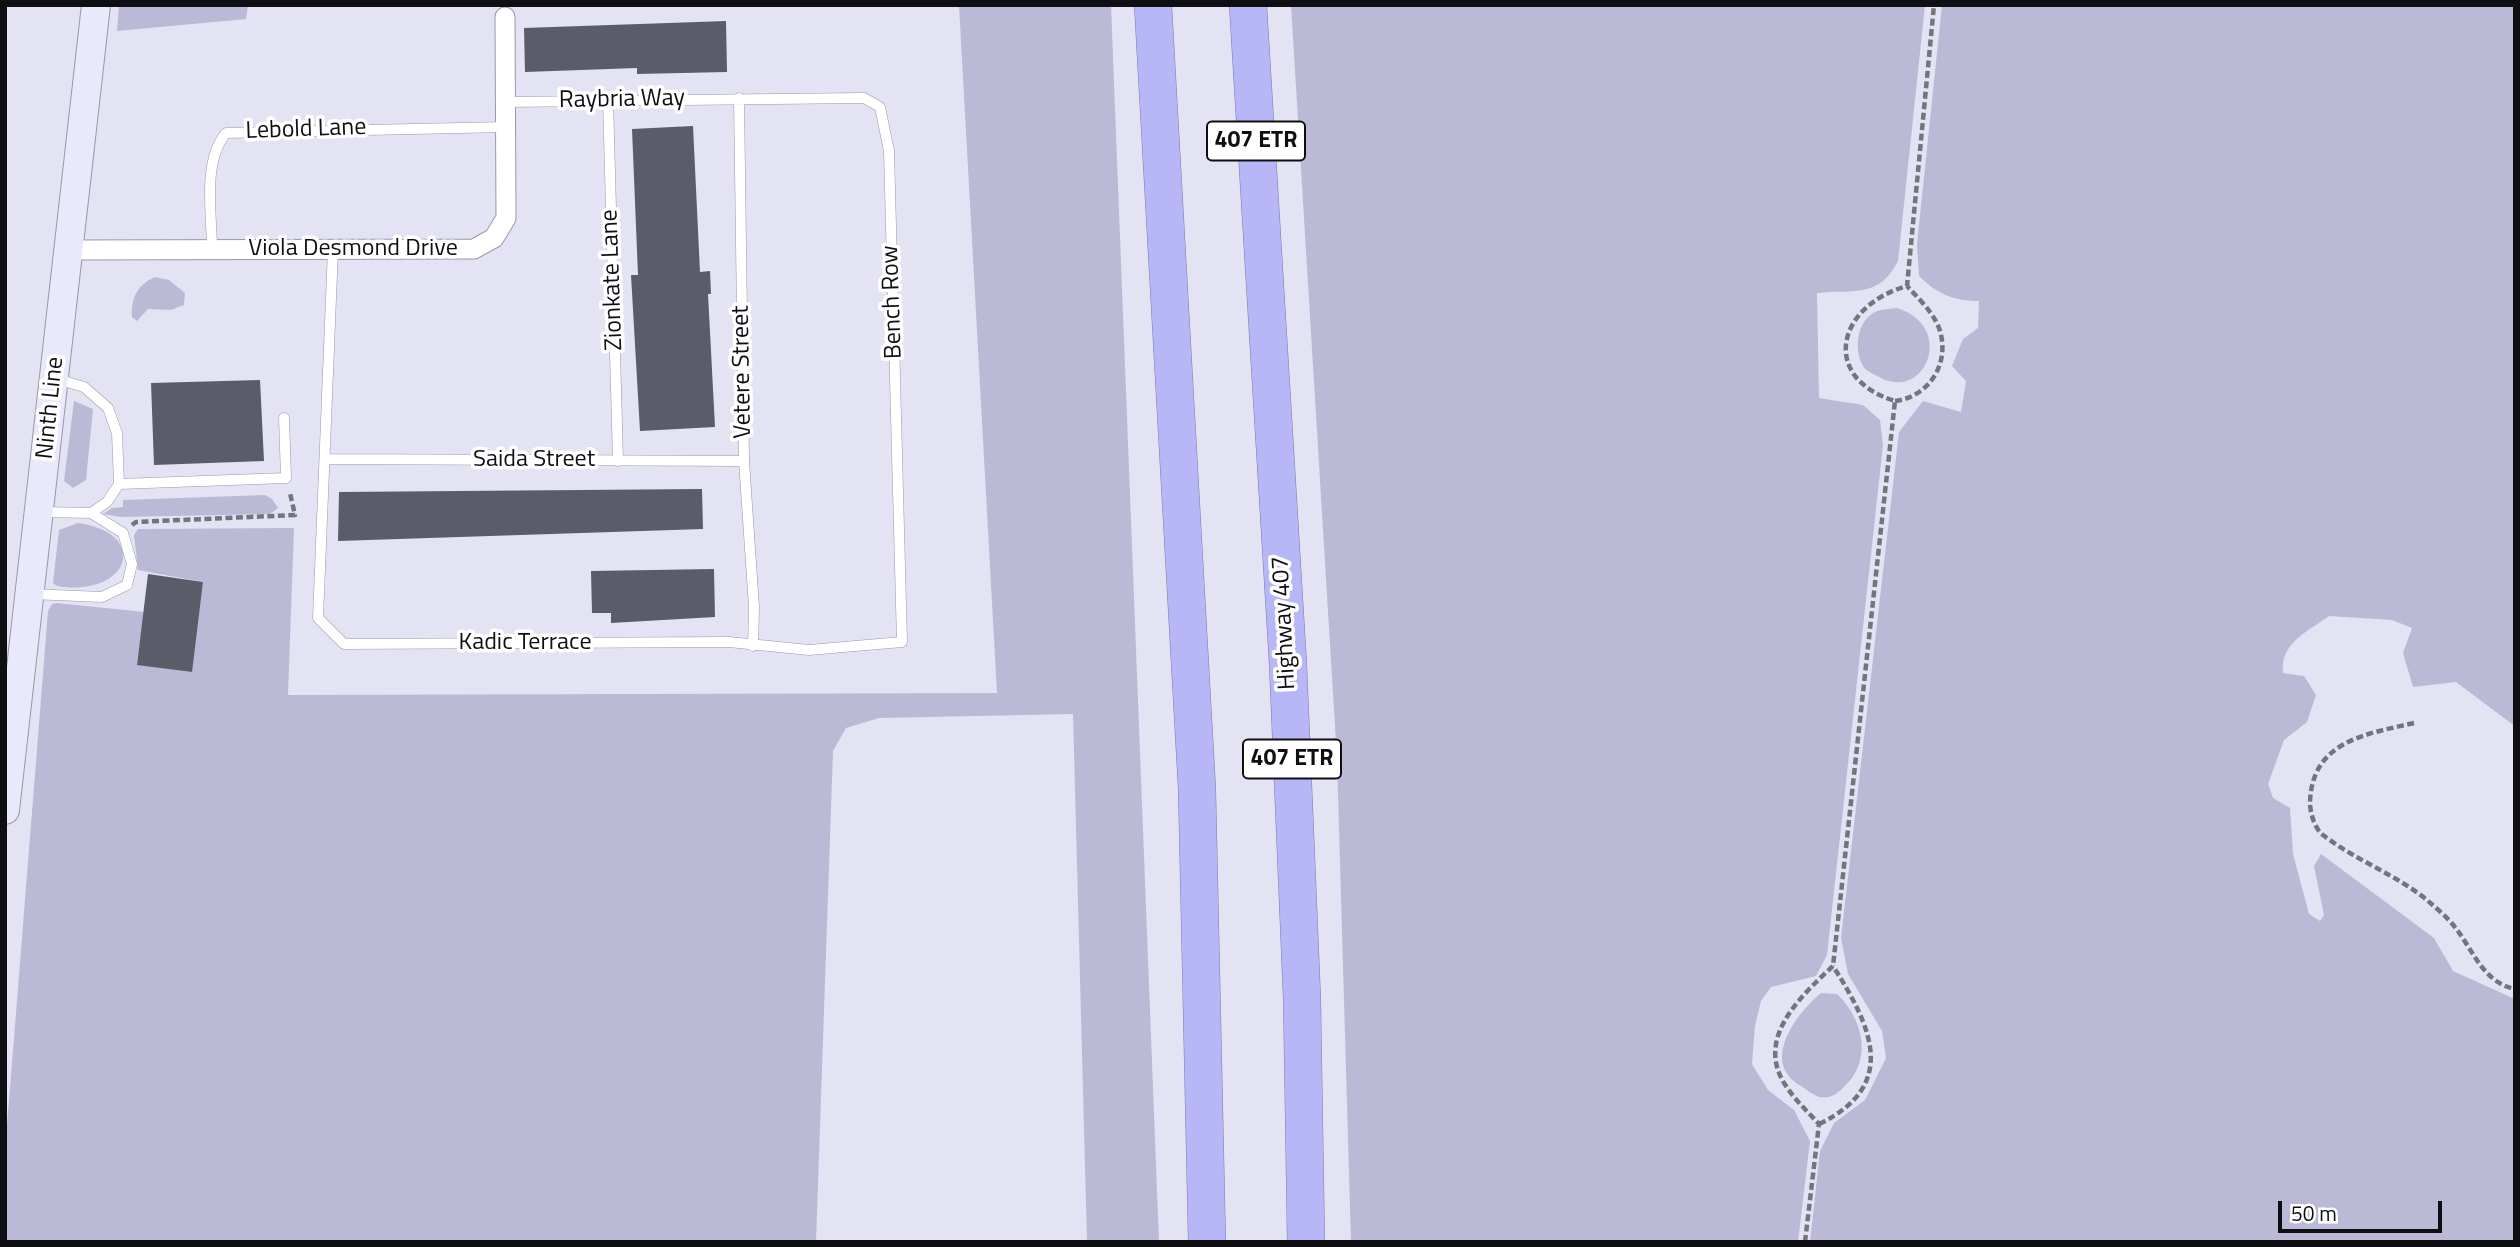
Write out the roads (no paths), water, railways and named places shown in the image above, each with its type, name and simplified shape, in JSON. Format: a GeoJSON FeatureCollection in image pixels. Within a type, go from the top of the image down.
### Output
{"type":"FeatureCollection","features":[{"type":"Feature","properties":{"kind":"highway"},"geometry":{"type":"LineString","coordinates":[[1153,5],[1196,789],[1207,1242]]}},
{"type":"Feature","properties":{"kind":"highway","name":"Highway 407"},"geometry":{"type":"LineString","coordinates":[[1248,5],[1289,678],[1302,999],[1306,1242]]}},
{"type":"Feature","properties":{"kind":"main road","name":"Ninth Line"},"geometry":{"type":"LineString","coordinates":[[5,810],[96,5]]}},
{"type":"Feature","properties":{"kind":"street","name":"Viola Desmond Drive"},"geometry":{"type":"LineString","coordinates":[[69,250],[474,249],[495,238],[506,218],[505,17]]}},
{"type":"Feature","properties":{"kind":"lane","name":"Bench Row"},"geometry":{"type":"LineString","coordinates":[[739,99],[864,98],[880,107],[889,151],[902,642]]}},
{"type":"Feature","properties":{"kind":"lane","name":"Raybria Way"},"geometry":{"type":"LineString","coordinates":[[505,102],[739,99]]}},
{"type":"Feature","properties":{"kind":"lane","name":"Vetere Street"},"geometry":{"type":"LineString","coordinates":[[739,99],[744,461],[754,607],[753,646]]}},
{"type":"Feature","properties":{"kind":"lane","name":"Zionkate Lane"},"geometry":{"type":"LineString","coordinates":[[608,100],[618,461]]}},
{"type":"Feature","properties":{"kind":"lane","name":"Lebold Lane"},"geometry":{"type":"LineString","coordinates":[[212,250],[212,168],[217,144],[226,133],[506,127]]}},
{"type":"Feature","properties":{"kind":"lane","name":"Kadic Terrace"},"geometry":{"type":"LineString","coordinates":[[333,249],[318,618],[344,644],[729,642],[809,650],[902,642]]}},
{"type":"Feature","properties":{"kind":"lane"},"geometry":{"type":"LineString","coordinates":[[55,379],[84,387],[108,408],[117,433],[119,484],[107,502],[91,513]]}},
{"type":"Feature","properties":{"kind":"lane"},"geometry":{"type":"LineString","coordinates":[[119,484],[286,478],[284,418]]}},
{"type":"Feature","properties":{"kind":"lane","name":"Saida Street"},"geometry":{"type":"LineString","coordinates":[[325,459],[744,461]]}},
{"type":"Feature","properties":{"kind":"lane"},"geometry":{"type":"LineString","coordinates":[[30,594],[102,597],[127,585],[132,564],[123,533],[91,513],[40,512]]}}]}
